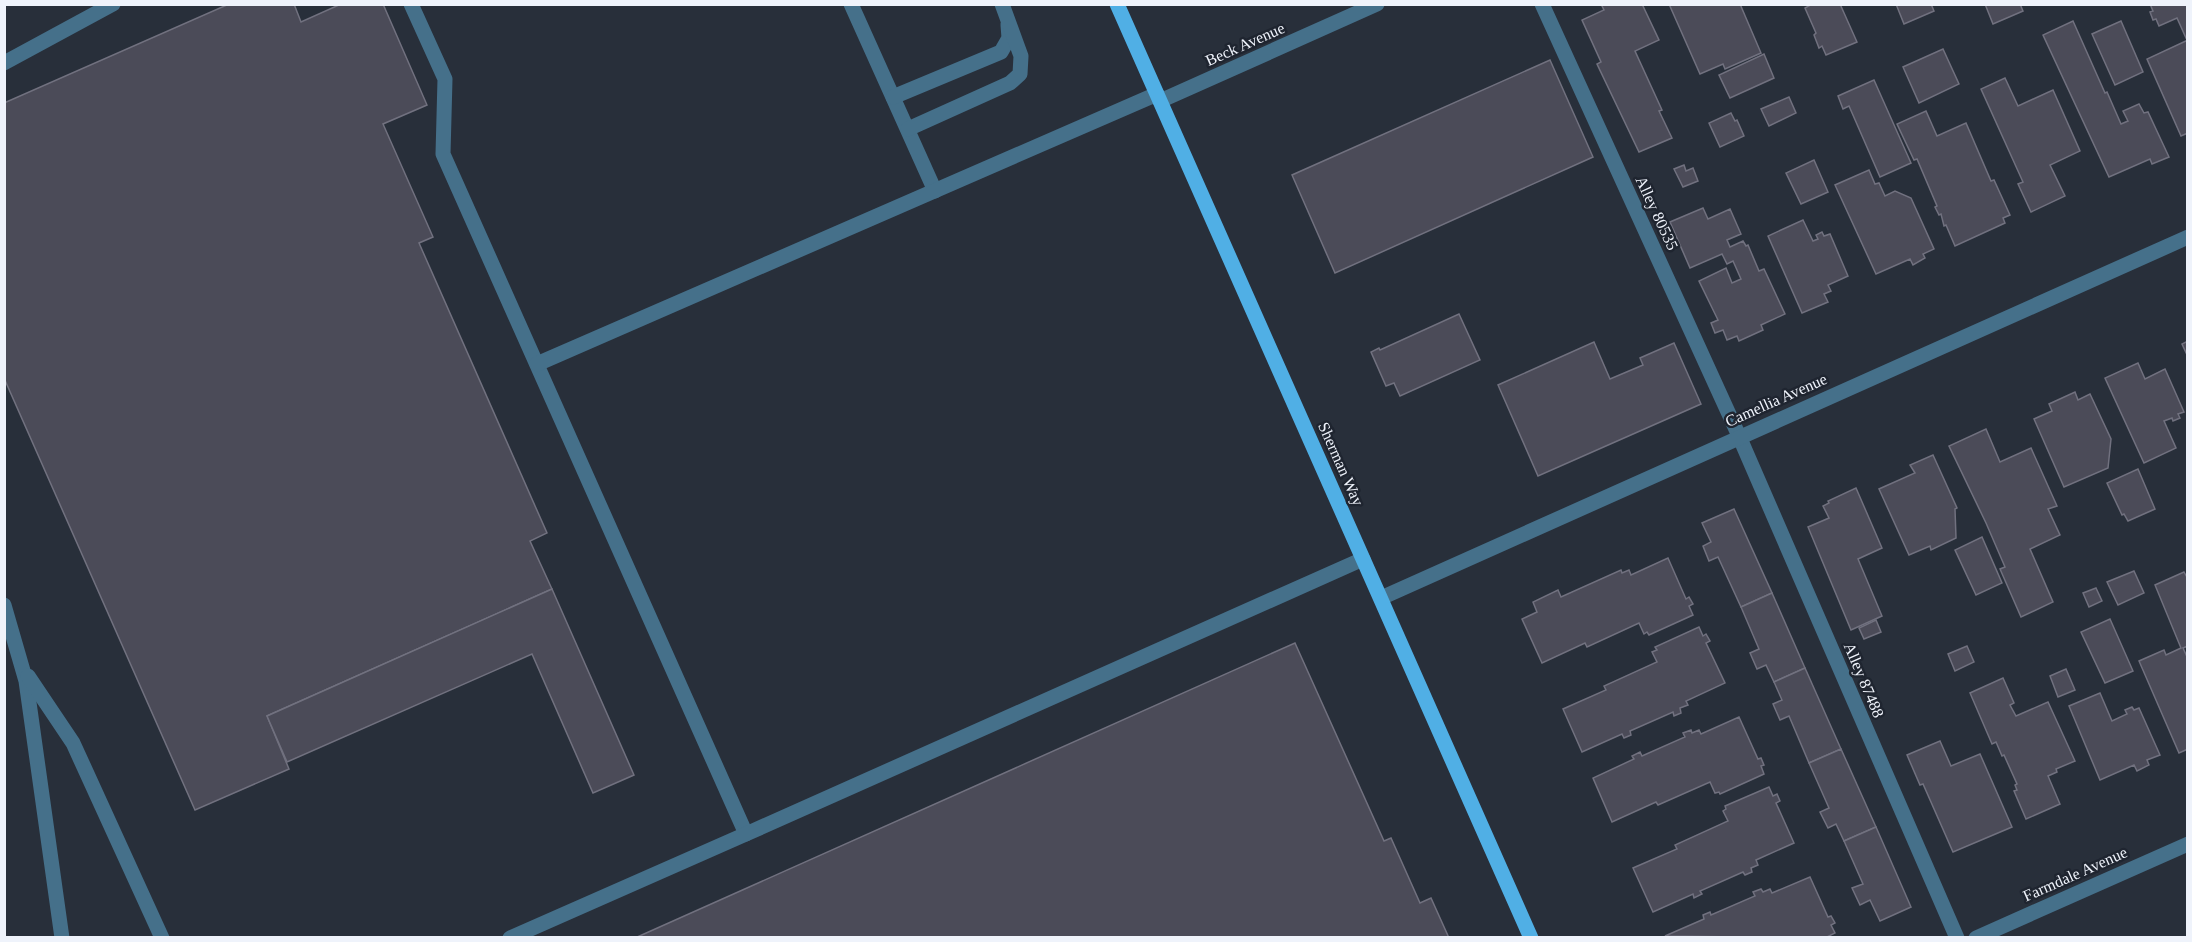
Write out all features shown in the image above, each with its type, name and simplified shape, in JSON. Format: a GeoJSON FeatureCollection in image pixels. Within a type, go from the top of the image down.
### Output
{"type":"FeatureCollection","features":[{"type":"Feature","properties":{"kind":"main road","name":"Sherman Way"},"geometry":{"type":"LineString","coordinates":[[1117,4],[1531,938]]}},
{"type":"Feature","properties":{"kind":"street"},"geometry":{"type":"LineString","coordinates":[[4,63],[113,4]]}},
{"type":"Feature","properties":{"kind":"street"},"geometry":{"type":"LineString","coordinates":[[411,4],[445,79],[443,154],[746,834]]}},
{"type":"Feature","properties":{"kind":"street"},"geometry":{"type":"LineString","coordinates":[[851,4],[935,191]]}},
{"type":"Feature","properties":{"kind":"street","name":"Beck Avenue"},"geometry":{"type":"LineString","coordinates":[[537,364],[935,191],[1377,4]]}},
{"type":"Feature","properties":{"kind":"street","name":"Alley 80535"},"geometry":{"type":"LineString","coordinates":[[1542,4],[1739,436]]}},
{"type":"Feature","properties":{"kind":"street"},"geometry":{"type":"LineString","coordinates":[[893,97],[1001,52],[1009,38],[1005,10]]}},
{"type":"Feature","properties":{"kind":"street"},"geometry":{"type":"LineString","coordinates":[[908,129],[1010,83],[1020,74],[1021,56],[1005,10]]}},
{"type":"Feature","properties":{"kind":"street","name":"Camellia Avenue"},"geometry":{"type":"LineString","coordinates":[[1381,598],[2187,237]]}},
{"type":"Feature","properties":{"kind":"street","name":"Alley 87488"},"geometry":{"type":"LineString","coordinates":[[1739,436],[1957,938]]}},
{"type":"Feature","properties":{"kind":"street"},"geometry":{"type":"LineString","coordinates":[[510,938],[1363,559]]}},
{"type":"Feature","properties":{"kind":"street"},"geometry":{"type":"LineString","coordinates":[[4,605],[26,681],[62,938]]}},
{"type":"Feature","properties":{"kind":"street"},"geometry":{"type":"LineString","coordinates":[[21,666],[73,743],[162,938]]}},
{"type":"Feature","properties":{"kind":"street","name":"Farmdale Avenue"},"geometry":{"type":"LineString","coordinates":[[1976,938],[2187,843]]}},
{"type":"Feature","properties":{"kind":"building"},"geometry":{"type":"Polygon","coordinates":[[[229,4],[294,4],[301,22],[341,4],[383,4],[427,105],[383,124],[433,237],[419,243],[547,533],[530,541],[552,589],[267,716],[289,769],[195,810],[4,378],[4,103],[229,4]]]}},
{"type":"Feature","properties":{"kind":"building"},"geometry":{"type":"Polygon","coordinates":[[[1601,4],[1642,4],[1659,40],[1635,51],[1672,138],[1639,152],[1597,64],[1601,62],[1582,20],[1604,10],[1601,4]]]}},
{"type":"Feature","properties":{"kind":"building"},"geometry":{"type":"Polygon","coordinates":[[[1669,4],[1740,4],[1761,53],[1725,69],[1723,64],[1700,74],[1669,4]]]}},
{"type":"Feature","properties":{"kind":"building"},"geometry":{"type":"Polygon","coordinates":[[[1812,4],[1840,4],[1857,42],[1826,55],[1822,46],[1819,48],[1814,35],[1816,33],[1805,8],[1812,4]]]}},
{"type":"Feature","properties":{"kind":"building"},"geometry":{"type":"Polygon","coordinates":[[[1896,4],[1931,4],[1934,11],[1904,24],[1896,4]]]}},
{"type":"Feature","properties":{"kind":"building"},"geometry":{"type":"Polygon","coordinates":[[[1985,4],[2020,4],[2023,11],[1993,24],[1985,4]]]}},
{"type":"Feature","properties":{"kind":"building"},"geometry":{"type":"Polygon","coordinates":[[[2150,4],[2188,4],[2188,37],[2186,38],[2177,18],[2159,26],[2156,19],[2153,20],[2150,4]]]}},
{"type":"Feature","properties":{"kind":"building"},"geometry":{"type":"Polygon","coordinates":[[[2073,21],[2121,124],[2128,121],[2123,111],[2139,104],[2144,113],[2148,112],[2169,157],[2152,164],[2150,159],[2109,177],[2043,35],[2073,21]]]}},
{"type":"Feature","properties":{"kind":"building"},"geometry":{"type":"Polygon","coordinates":[[[2121,21],[2143,72],[2115,85],[2092,34],[2121,21]]]}},
{"type":"Feature","properties":{"kind":"building"},"geometry":{"type":"Polygon","coordinates":[[[2188,40],[2188,133],[2181,136],[2147,59],[2188,40]]]}},
{"type":"Feature","properties":{"kind":"building"},"geometry":{"type":"Polygon","coordinates":[[[1943,49],[1959,84],[1919,103],[1903,67],[1943,49]]]}},
{"type":"Feature","properties":{"kind":"building"},"geometry":{"type":"Polygon","coordinates":[[[1764,54],[1774,78],[1730,98],[1719,75],[1764,54]]]}},
{"type":"Feature","properties":{"kind":"building"},"geometry":{"type":"Polygon","coordinates":[[[1550,60],[1593,157],[1335,273],[1292,175],[1550,60]]]}},
{"type":"Feature","properties":{"kind":"building"},"geometry":{"type":"Polygon","coordinates":[[[2005,78],[2018,106],[2053,90],[2080,151],[2050,165],[2065,196],[2031,212],[2018,184],[2023,182],[1981,89],[2005,78]]]}},
{"type":"Feature","properties":{"kind":"building"},"geometry":{"type":"Polygon","coordinates":[[[1874,80],[1911,163],[1880,177],[1849,106],[1843,109],[1838,96],[1874,80]]]}},
{"type":"Feature","properties":{"kind":"building"},"geometry":{"type":"Polygon","coordinates":[[[1789,97],[1796,113],[1769,126],[1761,109],[1789,97]]]}},
{"type":"Feature","properties":{"kind":"building"},"geometry":{"type":"Polygon","coordinates":[[[1926,111],[1937,136],[1966,123],[1991,181],[1994,180],[2010,215],[2003,218],[2005,223],[1955,246],[1946,225],[1944,226],[1941,214],[1939,215],[1935,207],[1937,206],[1917,159],[1914,160],[1897,124],[1926,111]]]}},
{"type":"Feature","properties":{"kind":"building"},"geometry":{"type":"Polygon","coordinates":[[[1731,113],[1744,136],[1720,147],[1709,123],[1731,113]]]}},
{"type":"Feature","properties":{"kind":"building"},"geometry":{"type":"Polygon","coordinates":[[[1814,160],[1828,192],[1801,204],[1786,173],[1814,160]]]}},
{"type":"Feature","properties":{"kind":"building"},"geometry":{"type":"Polygon","coordinates":[[[1684,165],[1686,171],[1693,168],[1698,181],[1683,187],[1674,169],[1684,165]]]}},
{"type":"Feature","properties":{"kind":"building"},"geometry":{"type":"Polygon","coordinates":[[[1869,170],[1875,184],[1879,183],[1885,196],[1895,191],[1911,198],[1934,249],[1923,254],[1925,258],[1913,265],[1910,259],[1876,274],[1835,185],[1869,170]]]}},
{"type":"Feature","properties":{"kind":"building"},"geometry":{"type":"Polygon","coordinates":[[[1703,208],[1708,219],[1730,209],[1741,234],[1727,240],[1730,247],[1743,241],[1746,246],[1748,245],[1759,271],[1764,269],[1785,314],[1761,325],[1763,330],[1739,341],[1737,336],[1727,340],[1723,330],[1715,333],[1711,323],[1718,320],[1699,281],[1726,268],[1732,283],[1741,279],[1733,261],[1727,264],[1722,254],[1690,268],[1670,222],[1703,208]]]}},
{"type":"Feature","properties":{"kind":"building"},"geometry":{"type":"Polygon","coordinates":[[[1803,220],[1813,241],[1818,239],[1816,235],[1822,232],[1824,236],[1830,234],[1848,276],[1828,285],[1831,291],[1824,294],[1828,302],[1802,313],[1768,236],[1803,220]]]}},
{"type":"Feature","properties":{"kind":"building"},"geometry":{"type":"Polygon","coordinates":[[[1459,314],[1480,360],[1400,396],[1394,383],[1386,386],[1371,352],[1459,314]]]}},
{"type":"Feature","properties":{"kind":"building"},"geometry":{"type":"Polygon","coordinates":[[[2188,341],[2188,357],[2182,344],[2188,341]]]}},
{"type":"Feature","properties":{"kind":"building"},"geometry":{"type":"Polygon","coordinates":[[[1594,342],[1610,379],[1643,365],[1640,358],[1674,343],[1701,404],[1538,476],[1498,385],[1594,342]]]}},
{"type":"Feature","properties":{"kind":"building"},"geometry":{"type":"Polygon","coordinates":[[[2138,363],[2145,379],[2165,369],[2184,412],[2178,414],[2180,418],[2164,421],[2176,448],[2144,463],[2105,378],[2138,363]]]}},
{"type":"Feature","properties":{"kind":"building"},"geometry":{"type":"Polygon","coordinates":[[[2075,392],[2078,400],[2090,394],[2111,439],[2108,468],[2064,487],[2034,419],[2052,411],[2049,404],[2075,392]]]}},
{"type":"Feature","properties":{"kind":"building"},"geometry":{"type":"Polygon","coordinates":[[[1986,429],[2000,462],[2031,448],[2057,506],[2048,509],[2060,535],[2030,549],[2053,602],[2021,617],[2000,569],[2005,567],[1949,446],[1986,429]]]}},
{"type":"Feature","properties":{"kind":"building"},"geometry":{"type":"Polygon","coordinates":[[[1933,455],[1957,508],[1955,509],[1956,538],[1931,550],[1930,546],[1909,555],[1879,489],[1915,473],[1910,465],[1933,455]]]}},
{"type":"Feature","properties":{"kind":"building"},"geometry":{"type":"Polygon","coordinates":[[[2138,469],[2155,509],[2128,521],[2124,514],[2122,515],[2107,483],[2138,469]]]}},
{"type":"Feature","properties":{"kind":"building"},"geometry":{"type":"Polygon","coordinates":[[[1856,488],[1882,548],[1858,559],[1882,616],[1851,630],[1808,527],[1829,518],[1823,506],[1829,503],[1828,501],[1856,488]]]}},
{"type":"Feature","properties":{"kind":"building"},"geometry":{"type":"Polygon","coordinates":[[[1734,509],[1772,593],[1741,607],[1718,557],[1709,561],[1703,546],[1711,542],[1702,523],[1734,509]]]}},
{"type":"Feature","properties":{"kind":"building"},"geometry":{"type":"Polygon","coordinates":[[[1982,537],[2002,583],[1976,595],[1955,550],[1982,537]]]}},
{"type":"Feature","properties":{"kind":"building"},"geometry":{"type":"Polygon","coordinates":[[[1668,558],[1686,599],[1689,597],[1693,604],[1689,606],[1693,615],[1649,635],[1647,632],[1644,634],[1639,623],[1587,647],[1585,643],[1542,663],[1522,619],[1537,612],[1533,602],[1558,590],[1561,597],[1621,570],[1622,573],[1629,570],[1631,575],[1668,558]]]}},
{"type":"Feature","properties":{"kind":"building"},"geometry":{"type":"Polygon","coordinates":[[[2134,571],[2144,593],[2118,605],[2107,582],[2134,571]]]}},
{"type":"Feature","properties":{"kind":"building"},"geometry":{"type":"Polygon","coordinates":[[[2184,572],[2188,579],[2188,646],[2183,648],[2188,659],[2188,749],[2179,753],[2139,661],[2164,650],[2166,655],[2181,648],[2155,585],[2184,572]]]}},
{"type":"Feature","properties":{"kind":"building"},"geometry":{"type":"Polygon","coordinates":[[[2096,588],[2102,601],[2089,607],[2083,593],[2096,588]]]}},
{"type":"Feature","properties":{"kind":"building"},"geometry":{"type":"Polygon","coordinates":[[[552,589],[634,775],[593,793],[532,654],[287,762],[267,716],[552,589]]]}},
{"type":"Feature","properties":{"kind":"building"},"geometry":{"type":"Polygon","coordinates":[[[1772,593],[1805,668],[1774,682],[1766,665],[1757,669],[1750,653],[1759,649],[1741,607],[1772,593]]]}},
{"type":"Feature","properties":{"kind":"building"},"geometry":{"type":"Polygon","coordinates":[[[2110,619],[2133,671],[2105,683],[2081,632],[2110,619]]]}},
{"type":"Feature","properties":{"kind":"building"},"geometry":{"type":"Polygon","coordinates":[[[1876,620],[1881,632],[1864,639],[1859,628],[1876,620]]]}},
{"type":"Feature","properties":{"kind":"building"},"geometry":{"type":"Polygon","coordinates":[[[1699,627],[1703,636],[1706,634],[1710,641],[1706,643],[1725,683],[1686,701],[1688,705],[1680,708],[1681,713],[1674,716],[1673,712],[1630,731],[1631,735],[1624,738],[1622,734],[1582,752],[1563,709],[1606,690],[1604,686],[1657,662],[1652,652],[1657,650],[1655,647],[1699,627]]]}},
{"type":"Feature","properties":{"kind":"building"},"geometry":{"type":"Polygon","coordinates":[[[1295,643],[1384,841],[1391,838],[1420,903],[1431,898],[1449,938],[635,938],[1295,643]]]}},
{"type":"Feature","properties":{"kind":"building"},"geometry":{"type":"Polygon","coordinates":[[[1967,646],[1974,662],[1955,671],[1948,654],[1967,646]]]}},
{"type":"Feature","properties":{"kind":"building"},"geometry":{"type":"Polygon","coordinates":[[[1805,668],[1841,749],[1809,763],[1789,716],[1780,720],[1773,704],[1782,700],[1774,682],[1805,668]]]}},
{"type":"Feature","properties":{"kind":"building"},"geometry":{"type":"Polygon","coordinates":[[[2066,669],[2075,690],[2058,697],[2050,676],[2066,669]]]}},
{"type":"Feature","properties":{"kind":"building"},"geometry":{"type":"Polygon","coordinates":[[[2003,678],[2014,703],[2010,705],[2016,716],[2048,702],[2075,761],[2056,769],[2057,772],[2048,776],[2060,804],[2026,819],[2014,791],[2017,790],[2015,785],[2017,784],[1996,742],[1992,744],[1970,693],[2003,678]]]}},
{"type":"Feature","properties":{"kind":"building"},"geometry":{"type":"Polygon","coordinates":[[[2100,693],[2112,721],[2127,714],[2125,710],[2132,707],[2134,710],[2139,708],[2160,755],[2147,760],[2149,765],[2137,771],[2134,765],[2100,780],[2069,706],[2100,693]]]}},
{"type":"Feature","properties":{"kind":"building"},"geometry":{"type":"Polygon","coordinates":[[[1739,717],[1758,759],[1761,758],[1764,774],[1720,794],[1715,793],[1710,782],[1658,805],[1656,802],[1612,822],[1593,778],[1634,759],[1632,756],[1640,752],[1642,756],[1685,737],[1683,733],[1699,730],[1701,734],[1739,717]]]}},
{"type":"Feature","properties":{"kind":"building"},"geometry":{"type":"Polygon","coordinates":[[[1940,741],[1951,766],[1980,754],[2012,827],[1953,852],[1923,784],[1920,785],[1907,755],[1940,741]]]}},
{"type":"Feature","properties":{"kind":"building"},"geometry":{"type":"Polygon","coordinates":[[[1841,749],[1876,827],[1844,841],[1836,824],[1828,828],[1820,812],[1829,808],[1809,763],[1841,749]]]}},
{"type":"Feature","properties":{"kind":"building"},"geometry":{"type":"Polygon","coordinates":[[[1769,787],[1773,796],[1777,794],[1780,801],[1776,803],[1794,843],[1756,860],[1758,865],[1751,868],[1752,872],[1745,875],[1743,872],[1700,891],[1702,894],[1694,898],[1693,894],[1653,912],[1633,868],[1677,849],[1675,845],[1728,821],[1723,811],[1726,809],[1725,806],[1769,787]]]}},
{"type":"Feature","properties":{"kind":"building"},"geometry":{"type":"Polygon","coordinates":[[[1876,827],[1911,907],[1880,921],[1870,900],[1860,905],[1852,888],[1863,884],[1844,841],[1876,827]]]}},
{"type":"Feature","properties":{"kind":"building"},"geometry":{"type":"Polygon","coordinates":[[[1810,877],[1828,917],[1831,916],[1835,923],[1831,925],[1835,933],[1825,938],[1665,936],[1704,919],[1703,915],[1710,912],[1711,915],[1755,896],[1753,892],[1770,889],[1772,893],[1810,877]]]}}]}
